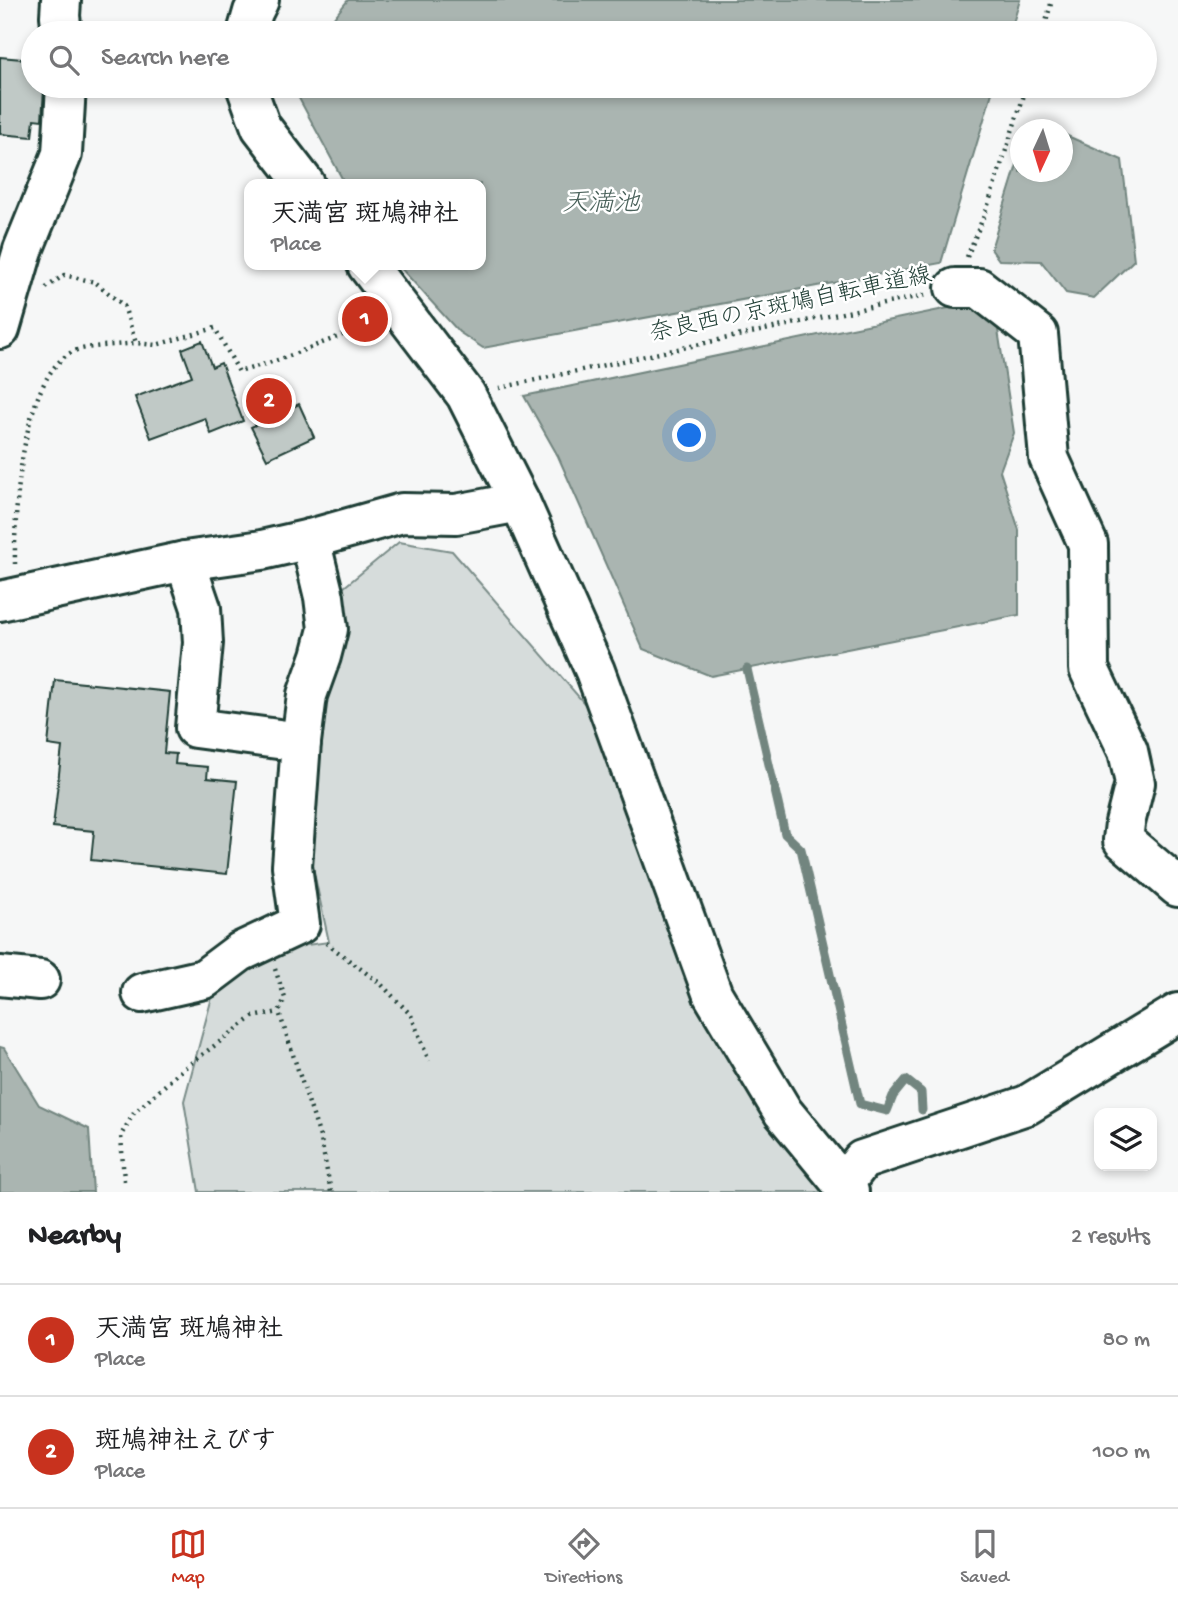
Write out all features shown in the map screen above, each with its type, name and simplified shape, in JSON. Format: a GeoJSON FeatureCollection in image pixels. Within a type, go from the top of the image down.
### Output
{"type":"FeatureCollection","features":[{"type":"Feature","properties":{"kind":"street"},"geometry":{"type":"LineString","coordinates":[[61,0],[61,21]]}},
{"type":"Feature","properties":{"kind":"street"},"geometry":{"type":"LineString","coordinates":[[250,21],[259,0]]}},
{"type":"Feature","properties":{"kind":"street"},"geometry":{"type":"LineString","coordinates":[[3,319],[23,250],[62,155],[65,98]]}},
{"type":"Feature","properties":{"kind":"street"},"geometry":{"type":"LineString","coordinates":[[250,98],[261,127],[301,179]]}},
{"type":"Feature","properties":{"kind":"street"},"geometry":{"type":"LineString","coordinates":[[371,270],[466,395],[520,502],[595,671],[713,995],[783,1112],[845,1189],[862,1160],[1027,1105],[1178,1013]]}},
{"type":"Feature","properties":{"kind":"street"},"geometry":{"type":"LineString","coordinates":[[955,288],[979,288],[1038,334],[1049,458],[1088,544],[1089,670],[1128,751],[1135,783],[1125,823],[1124,839],[1178,887]]}},
{"type":"Feature","properties":{"kind":"street"},"geometry":{"type":"LineString","coordinates":[[8,598],[185,561],[262,550],[402,513],[456,514],[520,502]]}},
{"type":"Feature","properties":{"kind":"street"},"geometry":{"type":"LineString","coordinates":[[142,993],[204,979],[240,951],[300,925],[292,866],[301,742],[307,695],[327,629],[324,597],[310,539]]}},
{"type":"Feature","properties":{"kind":"street"},"geometry":{"type":"LineString","coordinates":[[185,561],[201,608],[203,643],[195,728],[301,742]]}},
{"type":"Feature","properties":{"kind":"street"},"geometry":{"type":"LineString","coordinates":[[0,976],[40,980]]}},
{"type":"Feature","properties":{"kind":"path"},"geometry":{"type":"LineString","coordinates":[[1046,21],[1052,0]]}},
{"type":"Feature","properties":{"kind":"path","name":"奈良西の京斑鳩自転車道線"},"geometry":{"type":"LineString","coordinates":[[466,395],[955,288],[987,208],[1023,98]]}},
{"type":"Feature","properties":{"kind":"path"},"geometry":{"type":"LineString","coordinates":[[3,319],[64,275],[95,282],[124,306],[136,343]]}},
{"type":"Feature","properties":{"kind":"path"},"geometry":{"type":"LineString","coordinates":[[8,598],[21,461],[36,401],[52,368],[73,351],[136,343],[156,345],[215,328],[239,372],[360,330]]}},
{"type":"Feature","properties":{"kind":"path"},"geometry":{"type":"LineString","coordinates":[[300,925],[381,984],[396,999],[411,1015],[429,1061]]}},
{"type":"Feature","properties":{"kind":"path"},"geometry":{"type":"LineString","coordinates":[[265,942],[285,998],[279,1012],[321,1140],[331,1192]]}},
{"type":"Feature","properties":{"kind":"path"},"geometry":{"type":"LineString","coordinates":[[124,1181],[121,1135],[134,1113],[183,1069],[253,1017],[279,1012]]}},
{"type":"Feature","properties":{"kind":"shaded area"},"geometry":{"type":"Polygon","coordinates":[[[399,542],[452,551],[604,726],[638,846],[670,915],[830,1192],[199,1192],[184,1101],[221,964],[285,948],[329,942],[309,850],[312,711],[338,592],[399,542]]]}},
{"type":"Feature","properties":{"kind":"water"},"geometry":{"type":"Polygon","coordinates":[[[348,0],[1020,0],[1014,21],[331,21],[348,0]]]}},
{"type":"Feature","properties":{"kind":"water","name":"天満池"},"geometry":{"type":"Polygon","coordinates":[[[299,98],[990,98],[941,263],[483,348],[459,332],[403,270],[486,270],[486,179],[342,179],[299,98]]]}},
{"type":"Feature","properties":{"kind":"water"},"geometry":{"type":"Polygon","coordinates":[[[1073,138],[1122,160],[1134,260],[1094,298],[1066,293],[1041,261],[999,260],[991,249],[1012,182],[1073,182],[1073,138]]]}},
{"type":"Feature","properties":{"kind":"water"},"geometry":{"type":"Polygon","coordinates":[[[968,304],[996,317],[1014,433],[1000,471],[1019,530],[1019,615],[711,676],[643,649],[558,456],[524,396],[968,304]]]}},
{"type":"Feature","properties":{"kind":"water"},"geometry":{"type":"Polygon","coordinates":[[[0,1047],[4,1048],[39,1105],[89,1129],[93,1192],[0,1192],[0,1047]]]}},
{"type":"Feature","properties":{"kind":"building"},"geometry":{"type":"Polygon","coordinates":[[[0,57],[21,59],[21,98],[43,98],[42,120],[34,119],[32,137],[0,134],[0,57]]]}},
{"type":"Feature","properties":{"kind":"building"},"geometry":{"type":"Polygon","coordinates":[[[202,341],[212,367],[221,363],[243,421],[211,434],[205,418],[151,438],[135,397],[192,376],[182,349],[202,341]]]}},
{"type":"Feature","properties":{"kind":"building"},"geometry":{"type":"Polygon","coordinates":[[[299,404],[314,437],[267,459],[251,427],[299,404]]]}},
{"type":"Feature","properties":{"kind":"building"},"geometry":{"type":"Polygon","coordinates":[[[55,680],[170,692],[164,753],[176,754],[175,764],[208,767],[207,778],[237,781],[227,874],[91,860],[94,831],[53,827],[62,747],[48,745],[55,680]]]}},
{"type":"Feature","properties":{"kind":"waterway"},"geometry":{"type":"LineString","coordinates":[[747,669],[785,834],[801,849],[860,1104],[887,1111],[893,1096],[906,1080],[921,1092],[922,1110]]}},
{"type":"Feature","properties":{"kind":"place","name":"天満宮 斑鳩神社"},"geometry":{"type":"Point","coordinates":[365,319]}},
{"type":"Feature","properties":{"kind":"place","name":"斑鳩神社えびす"},"geometry":{"type":"Point","coordinates":[269,401]}}]}
